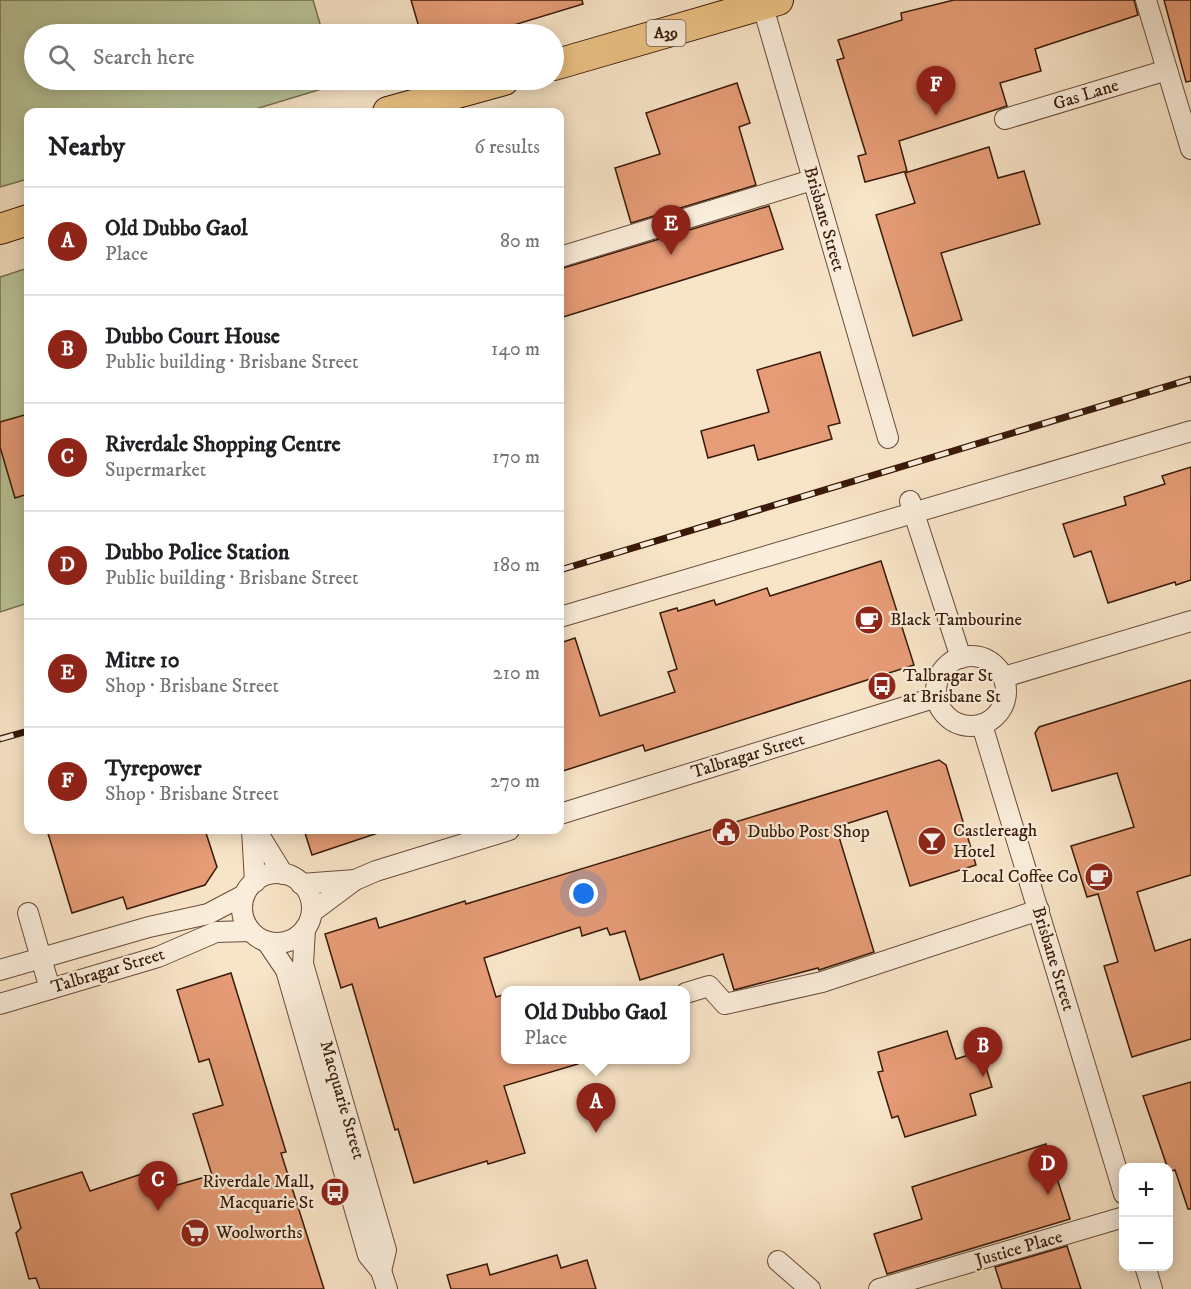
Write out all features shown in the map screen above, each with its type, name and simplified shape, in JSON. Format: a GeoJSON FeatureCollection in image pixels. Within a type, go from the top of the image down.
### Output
{"type":"FeatureCollection","features":[{"type":"Feature","properties":{"kind":"highway","name":"A39"},"geometry":{"type":"LineString","coordinates":[[564,62],[767,2]]}},
{"type":"Feature","properties":{"kind":"highway"},"geometry":{"type":"LineString","coordinates":[[402,108],[468,90]]}},
{"type":"Feature","properties":{"kind":"highway"},"geometry":{"type":"LineString","coordinates":[[0,228],[24,221]]}},
{"type":"Feature","properties":{"kind":"street"},"geometry":{"type":"LineString","coordinates":[[1146,0],[1191,149]]}},
{"type":"Feature","properties":{"kind":"street","name":"Brisbane Street"},"geometry":{"type":"LineString","coordinates":[[767,2],[812,180],[888,438]]}},
{"type":"Feature","properties":{"kind":"street","name":"Gas Lane"},"geometry":{"type":"LineString","coordinates":[[1005,119],[1167,70]]}},
{"type":"Feature","properties":{"kind":"street"},"geometry":{"type":"LineString","coordinates":[[564,256],[812,180]]}},
{"type":"Feature","properties":{"kind":"street"},"geometry":{"type":"LineString","coordinates":[[564,616],[912,506],[1191,430]]}},
{"type":"Feature","properties":{"kind":"street"},"geometry":{"type":"LineString","coordinates":[[912,506],[961,658]]}},
{"type":"Feature","properties":{"kind":"street"},"geometry":{"type":"LineString","coordinates":[[1004,676],[1191,621]]}},
{"type":"Feature","properties":{"kind":"street"},"geometry":{"type":"LineString","coordinates":[[969,656],[986,659],[1004,676],[1006,686],[1004,706],[991,721],[982,725],[958,724],[948,718],[940,708],[937,697],[939,677],[952,662],[961,658],[969,656]]}},
{"type":"Feature","properties":{"kind":"street","name":"Talbragar Street"},"geometry":{"type":"LineString","coordinates":[[564,813],[937,697]]}},
{"type":"Feature","properties":{"kind":"street","name":"Brisbane Street"},"geometry":{"type":"LineString","coordinates":[[982,725],[1119,1177]]}},
{"type":"Feature","properties":{"kind":"street"},"geometry":{"type":"LineString","coordinates":[[254,834],[249,888],[242,914],[250,931],[267,942],[289,941],[308,920],[355,880]]}},
{"type":"Feature","properties":{"kind":"street"},"geometry":{"type":"LineString","coordinates":[[257,834],[284,874],[302,884],[308,892],[308,920]]}},
{"type":"Feature","properties":{"kind":"street"},"geometry":{"type":"LineString","coordinates":[[302,884],[355,880],[398,864],[496,834]]}},
{"type":"Feature","properties":{"kind":"street"},"geometry":{"type":"LineString","coordinates":[[249,888],[263,876],[284,874]]}},
{"type":"Feature","properties":{"kind":"street","name":"Talbragar Street"},"geometry":{"type":"LineString","coordinates":[[0,970],[149,927],[208,914],[249,888]]}},
{"type":"Feature","properties":{"kind":"street"},"geometry":{"type":"LineString","coordinates":[[690,992],[709,986],[725,1004],[811,985],[1039,910]]}},
{"type":"Feature","properties":{"kind":"street"},"geometry":{"type":"LineString","coordinates":[[28,913],[50,989]]}},
{"type":"Feature","properties":{"kind":"street","name":"Macquarie Street"},"geometry":{"type":"LineString","coordinates":[[308,920],[303,964],[386,1250],[384,1280]]}},
{"type":"Feature","properties":{"kind":"street","name":"Talbragar Street"},"geometry":{"type":"LineString","coordinates":[[0,1004],[158,957],[216,933],[250,931]]}},
{"type":"Feature","properties":{"kind":"street","name":"Macquarie Street"},"geometry":{"type":"LineString","coordinates":[[267,942],[286,970],[368,1255],[384,1280]]}},
{"type":"Feature","properties":{"kind":"street","name":"Justice Place"},"geometry":{"type":"LineString","coordinates":[[879,1289],[1119,1218]]}},
{"type":"Feature","properties":{"kind":"street"},"geometry":{"type":"LineString","coordinates":[[778,1261],[810,1289]]}},
{"type":"Feature","properties":{"kind":"street"},"geometry":{"type":"LineString","coordinates":[[1147,1271],[1152,1289]]}},
{"type":"Feature","properties":{"kind":"green space"},"geometry":{"type":"Polygon","coordinates":[[[0,0],[313,0],[320,24],[24,24],[24,90],[318,90],[259,108],[24,108],[24,180],[0,187],[0,0]]]}},
{"type":"Feature","properties":{"kind":"green space"},"geometry":{"type":"Polygon","coordinates":[[[24,269],[24,604],[0,612],[0,277],[24,269]]]}},
{"type":"Feature","properties":{"kind":"building"},"geometry":{"type":"Polygon","coordinates":[[[411,0],[582,0],[583,4],[517,24],[418,24],[411,0]]]}},
{"type":"Feature","properties":{"kind":"building"},"geometry":{"type":"Polygon","coordinates":[[[954,0],[1134,0],[1138,15],[1035,49],[1041,71],[1000,83],[1007,106],[899,141],[907,171],[865,182],[858,156],[866,154],[837,60],[844,58],[838,40],[902,20],[901,13],[954,0]]]}},
{"type":"Feature","properties":{"kind":"building"},"geometry":{"type":"Polygon","coordinates":[[[1164,0],[1191,0],[1191,81],[1186,82],[1164,0]]]}},
{"type":"Feature","properties":{"kind":"building"},"geometry":{"type":"Polygon","coordinates":[[[737,83],[750,123],[739,127],[756,185],[631,223],[615,168],[660,154],[646,113],[737,83]]]}},
{"type":"Feature","properties":{"kind":"building"},"geometry":{"type":"Polygon","coordinates":[[[989,147],[998,178],[1024,171],[1040,224],[941,253],[962,320],[913,336],[876,215],[915,203],[905,173],[989,147]]]}},
{"type":"Feature","properties":{"kind":"building"},"geometry":{"type":"Polygon","coordinates":[[[769,206],[783,249],[564,317],[564,268],[769,206]]]}},
{"type":"Feature","properties":{"kind":"building"},"geometry":{"type":"Polygon","coordinates":[[[820,352],[840,423],[828,426],[832,439],[758,460],[754,445],[708,458],[701,431],[769,412],[757,370],[820,352]]]}},
{"type":"Feature","properties":{"kind":"building"},"geometry":{"type":"Polygon","coordinates":[[[24,415],[24,495],[15,498],[0,447],[0,422],[24,415]]]}},
{"type":"Feature","properties":{"kind":"building"},"geometry":{"type":"Polygon","coordinates":[[[1191,467],[1191,580],[1176,585],[1175,582],[1108,603],[1091,551],[1074,557],[1063,524],[1126,505],[1124,497],[1165,484],[1162,476],[1191,467]]]}},
{"type":"Feature","properties":{"kind":"building"},"geometry":{"type":"Polygon","coordinates":[[[881,561],[914,665],[645,751],[643,745],[564,771],[564,642],[575,638],[600,716],[675,692],[668,672],[677,669],[660,613],[677,608],[678,611],[714,600],[716,605],[767,588],[770,596],[881,561]]]}},
{"type":"Feature","properties":{"kind":"building"},"geometry":{"type":"Polygon","coordinates":[[[1191,680],[1191,875],[1137,892],[1155,951],[1191,939],[1191,1039],[1132,1057],[1104,966],[1118,962],[1098,894],[1087,897],[1071,846],[1134,827],[1117,773],[1052,791],[1035,733],[1039,727],[1191,680]]]}},
{"type":"Feature","properties":{"kind":"building"},"geometry":{"type":"Polygon","coordinates":[[[939,760],[946,765],[976,865],[910,886],[887,811],[836,827],[874,952],[819,970],[818,968],[734,990],[723,954],[640,980],[625,931],[610,935],[607,928],[582,936],[580,927],[484,958],[496,997],[501,996],[501,1064],[578,1064],[504,1086],[525,1153],[488,1164],[487,1161],[414,1183],[398,1129],[395,1130],[352,984],[341,988],[325,934],[376,918],[379,928],[465,901],[466,904],[939,760]]]}},
{"type":"Feature","properties":{"kind":"building"},"geometry":{"type":"Polygon","coordinates":[[[48,834],[206,834],[217,867],[205,885],[127,909],[123,897],[72,913],[48,834]]]}},
{"type":"Feature","properties":{"kind":"building"},"geometry":{"type":"Polygon","coordinates":[[[305,834],[375,834],[312,855],[305,834]]]}},
{"type":"Feature","properties":{"kind":"building"},"geometry":{"type":"Polygon","coordinates":[[[231,973],[286,1152],[281,1153],[324,1289],[40,1289],[36,1278],[29,1279],[16,1233],[21,1228],[11,1194],[82,1172],[90,1191],[163,1167],[170,1187],[212,1175],[193,1114],[223,1105],[209,1059],[199,1062],[177,990],[231,973]]]}},
{"type":"Feature","properties":{"kind":"building"},"geometry":{"type":"Polygon","coordinates":[[[947,1031],[956,1059],[981,1051],[992,1087],[970,1094],[976,1115],[905,1137],[898,1116],[892,1118],[878,1072],[883,1071],[878,1052],[947,1031]]]}},
{"type":"Feature","properties":{"kind":"building"},"geometry":{"type":"Polygon","coordinates":[[[1191,1082],[1191,1209],[1188,1209],[1175,1170],[1173,1171],[1173,1163],[1166,1163],[1143,1096],[1191,1082]]]}},
{"type":"Feature","properties":{"kind":"building"},"geometry":{"type":"Polygon","coordinates":[[[1046,1144],[1070,1219],[887,1274],[874,1234],[922,1219],[912,1187],[1046,1144]]]}},
{"type":"Feature","properties":{"kind":"building"},"geometry":{"type":"Polygon","coordinates":[[[1067,1246],[1081,1289],[1002,1289],[995,1267],[1067,1246]]]}},
{"type":"Feature","properties":{"kind":"building"},"geometry":{"type":"Polygon","coordinates":[[[557,1255],[561,1268],[587,1260],[596,1289],[451,1289],[447,1275],[487,1264],[490,1275],[557,1255]]]}},
{"type":"Feature","properties":{"kind":"railway"},"geometry":{"type":"LineString","coordinates":[[564,569],[1191,379]]}},
{"type":"Feature","properties":{"kind":"railway"},"geometry":{"type":"LineString","coordinates":[[0,739],[24,732]]}},
{"type":"Feature","properties":{"kind":"place","name":"Tyrepower"},"geometry":{"type":"Point","coordinates":[936,116]}},
{"type":"Feature","properties":{"kind":"place","name":"Mitre 10"},"geometry":{"type":"Point","coordinates":[671,255]}},
{"type":"Feature","properties":{"kind":"place","name":"Black Tambourine"},"geometry":{"type":"Point","coordinates":[869,620]}},
{"type":"Feature","properties":{"kind":"place","name":"Talbragar St at Brisbane St"},"geometry":{"type":"Point","coordinates":[882,686]}},
{"type":"Feature","properties":{"kind":"place","name":"Dubbo Post Shop"},"geometry":{"type":"Point","coordinates":[726,832]}},
{"type":"Feature","properties":{"kind":"place","name":"Castlereagh Hotel"},"geometry":{"type":"Point","coordinates":[932,841]}},
{"type":"Feature","properties":{"kind":"place","name":"Local Coffee Co"},"geometry":{"type":"Point","coordinates":[1099,877]}},
{"type":"Feature","properties":{"kind":"place","name":"Dubbo Court House"},"geometry":{"type":"Point","coordinates":[983,1077]}},
{"type":"Feature","properties":{"kind":"place","name":"Old Dubbo Gaol"},"geometry":{"type":"Point","coordinates":[596,1133]}},
{"type":"Feature","properties":{"kind":"place","name":"Riverdale Mall, Macquarie St"},"geometry":{"type":"Point","coordinates":[335,1192]}},
{"type":"Feature","properties":{"kind":"place","name":"Dubbo Police Station"},"geometry":{"type":"Point","coordinates":[1048,1195]}},
{"type":"Feature","properties":{"kind":"place","name":"Riverdale Shopping Centre"},"geometry":{"type":"Point","coordinates":[158,1211]}},
{"type":"Feature","properties":{"kind":"place","name":"Woolworths"},"geometry":{"type":"Point","coordinates":[195,1233]}}]}
